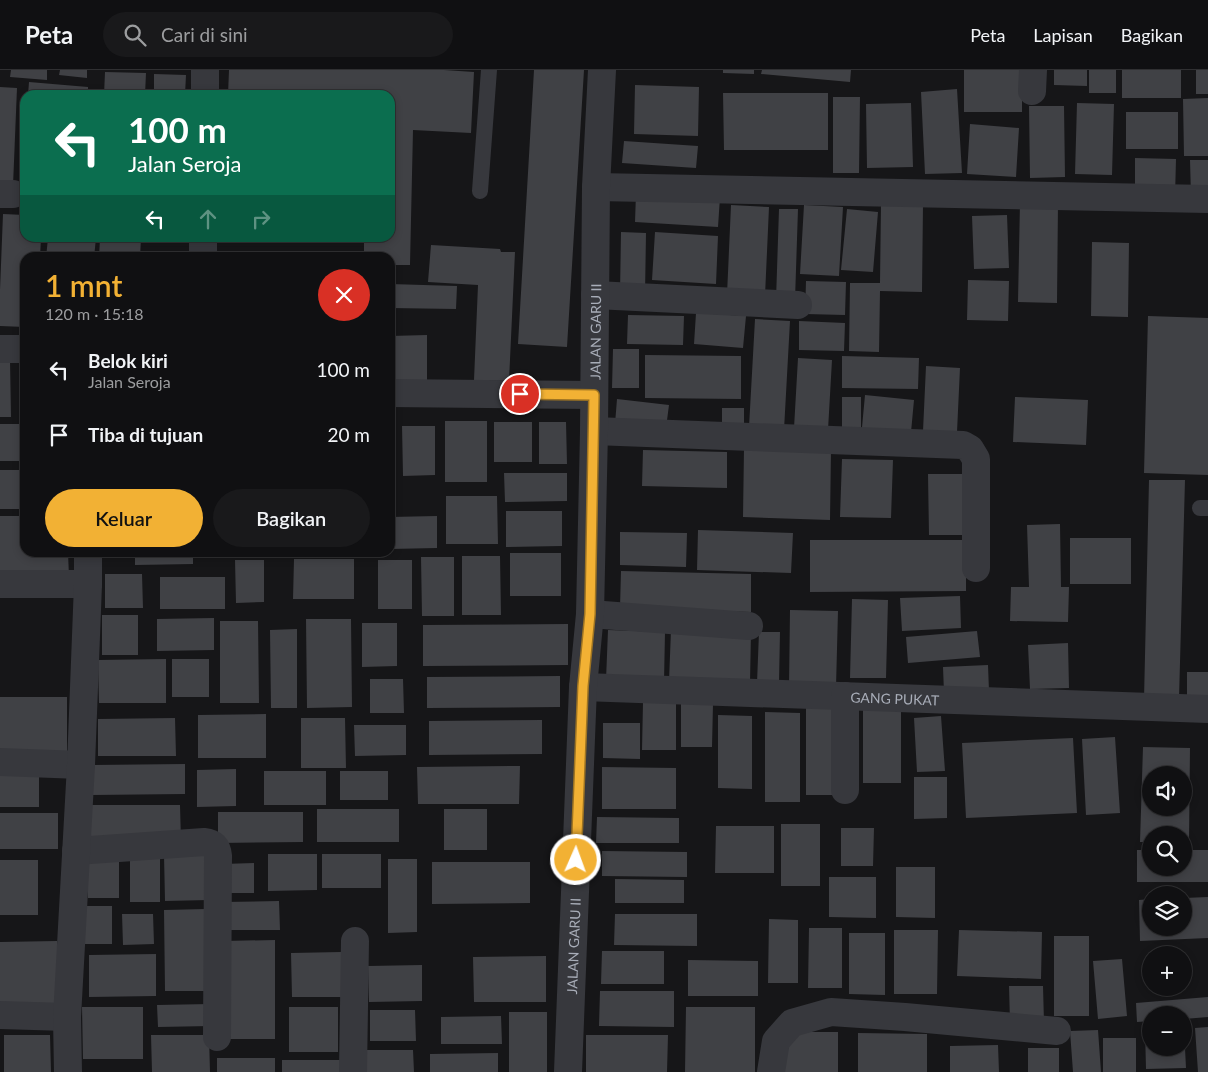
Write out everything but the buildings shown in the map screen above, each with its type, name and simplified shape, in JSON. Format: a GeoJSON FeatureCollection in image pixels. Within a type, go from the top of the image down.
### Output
{"type":"FeatureCollection","features":[{"type":"Feature","properties":{"kind":"street"},"geometry":{"type":"LineString","coordinates":[[205,70],[205,90]]}},
{"type":"Feature","properties":{"kind":"street","name":"JALAN GARU II"},"geometry":{"type":"LineString","coordinates":[[568,1072],[583,686],[590,614],[596,187],[602,70]]}},
{"type":"Feature","properties":{"kind":"street"},"geometry":{"type":"LineString","coordinates":[[596,187],[1208,199]]}},
{"type":"Feature","properties":{"kind":"street"},"geometry":{"type":"LineString","coordinates":[[595,295],[798,305]]}},
{"type":"Feature","properties":{"kind":"street"},"geometry":{"type":"LineString","coordinates":[[0,348],[20,349]]}},
{"type":"Feature","properties":{"kind":"street"},"geometry":{"type":"LineString","coordinates":[[395,393],[594,395]]}},
{"type":"Feature","properties":{"kind":"street"},"geometry":{"type":"LineString","coordinates":[[594,431],[963,445],[970,449],[976,459],[976,568]]}},
{"type":"Feature","properties":{"kind":"street"},"geometry":{"type":"LineString","coordinates":[[68,1072],[67,1017],[81,765],[88,557]]}},
{"type":"Feature","properties":{"kind":"street"},"geometry":{"type":"LineString","coordinates":[[0,584],[88,584]]}},
{"type":"Feature","properties":{"kind":"street"},"geometry":{"type":"LineString","coordinates":[[590,614],[749,626]]}},
{"type":"Feature","properties":{"kind":"street","name":"GANG PUKAT"},"geometry":{"type":"LineString","coordinates":[[583,686],[1208,709]]}},
{"type":"Feature","properties":{"kind":"street"},"geometry":{"type":"LineString","coordinates":[[845,696],[845,790]]}},
{"type":"Feature","properties":{"kind":"street"},"geometry":{"type":"LineString","coordinates":[[0,762],[81,765]]}},
{"type":"Feature","properties":{"kind":"street"},"geometry":{"type":"LineString","coordinates":[[76,851],[204,842],[212,843],[217,849],[217,1037]]}},
{"type":"Feature","properties":{"kind":"street"},"geometry":{"type":"LineString","coordinates":[[353,1072],[355,941]]}},
{"type":"Feature","properties":{"kind":"street"},"geometry":{"type":"LineString","coordinates":[[771,1072],[776,1041],[792,1023],[831,1012],[905,1017],[1057,1032]]}},
{"type":"Feature","properties":{"kind":"street"},"geometry":{"type":"LineString","coordinates":[[0,1015],[67,1017]]}},
{"type":"Feature","properties":{"kind":"lane"},"geometry":{"type":"LineString","coordinates":[[480,191],[489,70]]}},
{"type":"Feature","properties":{"kind":"route"},"geometry":{"type":"LineString","coordinates":[[520,394],[594,395],[590,614],[583,686],[576,860]]}}]}
